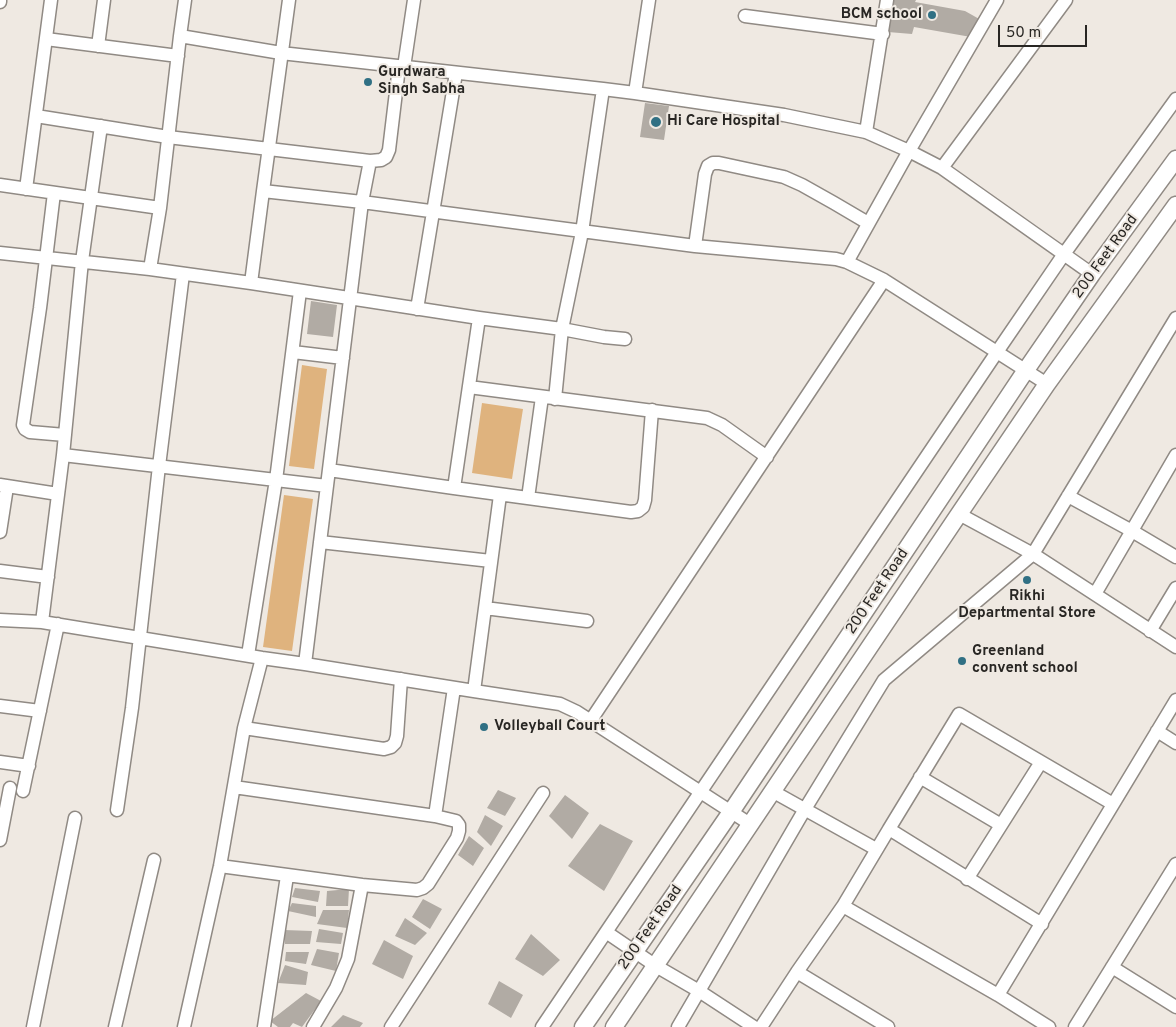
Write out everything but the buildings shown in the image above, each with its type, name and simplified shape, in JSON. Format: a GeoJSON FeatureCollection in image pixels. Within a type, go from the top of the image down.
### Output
{"type":"FeatureCollection","features":[{"type":"Feature","properties":{"kind":"street"},"geometry":{"type":"LineString","coordinates":[[26,189],[51,0]]}},
{"type":"Feature","properties":{"kind":"street"},"geometry":{"type":"LineString","coordinates":[[98,46],[104,0]]}},
{"type":"Feature","properties":{"kind":"street"},"geometry":{"type":"LineString","coordinates":[[150,269],[160,208],[186,0]]}},
{"type":"Feature","properties":{"kind":"street"},"geometry":{"type":"LineString","coordinates":[[251,283],[289,0]]}},
{"type":"Feature","properties":{"kind":"street"},"geometry":{"type":"LineString","coordinates":[[36,116],[168,137],[370,161],[382,160],[386,157],[389,150],[414,0]]}},
{"type":"Feature","properties":{"kind":"street"},"geometry":{"type":"LineString","coordinates":[[635,93],[649,0]]}},
{"type":"Feature","properties":{"kind":"street"},"geometry":{"type":"LineString","coordinates":[[866,132],[887,0]]}},
{"type":"Feature","properties":{"kind":"street"},"geometry":{"type":"LineString","coordinates":[[847,262],[997,0]]}},
{"type":"Feature","properties":{"kind":"street"},"geometry":{"type":"LineString","coordinates":[[942,168],[1066,0]]}},
{"type":"Feature","properties":{"kind":"street"},"geometry":{"type":"LineString","coordinates":[[744,16],[883,34]]}},
{"type":"Feature","properties":{"kind":"street"},"geometry":{"type":"LineString","coordinates":[[180,36],[281,53],[635,93],[784,115],[866,132],[942,168],[1092,274]]}},
{"type":"Feature","properties":{"kind":"street"},"geometry":{"type":"LineString","coordinates":[[46,39],[178,56]]}},
{"type":"Feature","properties":{"kind":"street"},"geometry":{"type":"LineString","coordinates":[[417,308],[456,73]]}},
{"type":"Feature","properties":{"kind":"street"},"geometry":{"type":"LineString","coordinates":[[555,399],[562,329],[582,232],[603,89]]}},
{"type":"Feature","properties":{"kind":"street"},"geometry":{"type":"LineString","coordinates":[[542,1027],[997,352],[1064,254],[1176,99]]}},
{"type":"Feature","properties":{"kind":"street"},"geometry":{"type":"LineString","coordinates":[[42,622],[63,455],[82,261],[101,126]]}},
{"type":"Feature","properties":{"kind":"street","name":"200 Feet Road"},"geometry":{"type":"LineString","coordinates":[[583,1027],[731,812],[1026,370],[1092,274],[1176,159]]}},
{"type":"Feature","properties":{"kind":"street"},"geometry":{"type":"LineString","coordinates":[[305,664],[362,202],[370,161]]}},
{"type":"Feature","properties":{"kind":"street"},"geometry":{"type":"LineString","coordinates":[[695,246],[705,174],[708,166],[719,162],[784,177],[802,185],[868,223]]}},
{"type":"Feature","properties":{"kind":"street"},"geometry":{"type":"LineString","coordinates":[[0,185],[160,208]]}},
{"type":"Feature","properties":{"kind":"street"},"geometry":{"type":"LineString","coordinates":[[263,191],[433,211],[695,246],[836,259],[847,262],[884,280],[1047,384]]}},
{"type":"Feature","properties":{"kind":"street"},"geometry":{"type":"LineString","coordinates":[[54,193],[47,258],[23,424],[25,429],[30,432],[65,435]]}},
{"type":"Feature","properties":{"kind":"street"},"geometry":{"type":"LineString","coordinates":[[614,1027],[1047,384],[1176,205]]}},
{"type":"Feature","properties":{"kind":"street"},"geometry":{"type":"LineString","coordinates":[[0,253],[150,269],[624,339]]}},
{"type":"Feature","properties":{"kind":"street"},"geometry":{"type":"LineString","coordinates":[[117,810],[132,708],[183,274]]}},
{"type":"Feature","properties":{"kind":"street"},"geometry":{"type":"LineString","coordinates":[[591,720],[884,280]]}},
{"type":"Feature","properties":{"kind":"street"},"geometry":{"type":"LineString","coordinates":[[248,655],[276,480],[300,291]]}},
{"type":"Feature","properties":{"kind":"street"},"geometry":{"type":"LineString","coordinates":[[454,488],[479,318]]}},
{"type":"Feature","properties":{"kind":"street"},"geometry":{"type":"LineString","coordinates":[[678,1027],[805,809],[884,680],[1033,554],[1176,318]]}},
{"type":"Feature","properties":{"kind":"street"},"geometry":{"type":"LineString","coordinates":[[292,352],[343,358]]}},
{"type":"Feature","properties":{"kind":"street"},"geometry":{"type":"LineString","coordinates":[[469,387],[698,416],[714,421],[767,457]]}},
{"type":"Feature","properties":{"kind":"street"},"geometry":{"type":"LineString","coordinates":[[528,498],[542,397]]}},
{"type":"Feature","properties":{"kind":"street"},"geometry":{"type":"LineString","coordinates":[[329,470],[500,495],[631,512],[638,511],[643,507],[645,500],[652,410]]}},
{"type":"Feature","properties":{"kind":"street"},"geometry":{"type":"LineString","coordinates":[[63,455],[327,486]]}},
{"type":"Feature","properties":{"kind":"street"},"geometry":{"type":"LineString","coordinates":[[1094,594],[1176,455]]}},
{"type":"Feature","properties":{"kind":"street"},"geometry":{"type":"LineString","coordinates":[[0,532],[4,486],[58,494]]}},
{"type":"Feature","properties":{"kind":"street"},"geometry":{"type":"LineString","coordinates":[[474,691],[500,495]]}},
{"type":"Feature","properties":{"kind":"street"},"geometry":{"type":"LineString","coordinates":[[1068,496],[1132,530],[1176,557]]}},
{"type":"Feature","properties":{"kind":"street"},"geometry":{"type":"LineString","coordinates":[[959,514],[1033,554],[1176,648]]}},
{"type":"Feature","properties":{"kind":"street"},"geometry":{"type":"LineString","coordinates":[[320,542],[491,561]]}},
{"type":"Feature","properties":{"kind":"street"},"geometry":{"type":"LineString","coordinates":[[0,571],[48,577]]}},
{"type":"Feature","properties":{"kind":"street"},"geometry":{"type":"LineString","coordinates":[[1150,631],[1176,588]]}},
{"type":"Feature","properties":{"kind":"street"},"geometry":{"type":"LineString","coordinates":[[485,608],[587,621]]}},
{"type":"Feature","properties":{"kind":"street"},"geometry":{"type":"LineString","coordinates":[[0,620],[58,624],[560,704],[591,720],[750,824]]}},
{"type":"Feature","properties":{"kind":"street"},"geometry":{"type":"LineString","coordinates":[[23,791],[58,624]]}},
{"type":"Feature","properties":{"kind":"street"},"geometry":{"type":"LineString","coordinates":[[184,1027],[220,866],[244,728],[262,658]]}},
{"type":"Feature","properties":{"kind":"street"},"geometry":{"type":"LineString","coordinates":[[244,728],[384,749],[391,747],[397,736],[401,679]]}},
{"type":"Feature","properties":{"kind":"street"},"geometry":{"type":"LineString","coordinates":[[435,816],[454,688]]}},
{"type":"Feature","properties":{"kind":"street"},"geometry":{"type":"LineString","coordinates":[[998,995],[1176,700]]}},
{"type":"Feature","properties":{"kind":"street"},"geometry":{"type":"LineString","coordinates":[[0,706],[40,711]]}},
{"type":"Feature","properties":{"kind":"street"},"geometry":{"type":"LineString","coordinates":[[761,1027],[843,906],[959,714],[1113,804]]}},
{"type":"Feature","properties":{"kind":"street"},"geometry":{"type":"LineString","coordinates":[[1157,731],[1176,743]]}},
{"type":"Feature","properties":{"kind":"street"},"geometry":{"type":"LineString","coordinates":[[0,762],[29,766]]}},
{"type":"Feature","properties":{"kind":"street"},"geometry":{"type":"LineString","coordinates":[[967,879],[1041,762]]}},
{"type":"Feature","properties":{"kind":"street"},"geometry":{"type":"LineString","coordinates":[[920,777],[1001,825]]}},
{"type":"Feature","properties":{"kind":"street"},"geometry":{"type":"LineString","coordinates":[[220,866],[287,876],[417,890],[428,884],[458,838],[459,825],[456,821],[435,816],[234,787]]}},
{"type":"Feature","properties":{"kind":"street"},"geometry":{"type":"LineString","coordinates":[[0,840],[10,788]]}},
{"type":"Feature","properties":{"kind":"street"},"geometry":{"type":"LineString","coordinates":[[772,791],[876,849]]}},
{"type":"Feature","properties":{"kind":"street"},"geometry":{"type":"LineString","coordinates":[[391,1027],[543,794]]}},
{"type":"Feature","properties":{"kind":"street"},"geometry":{"type":"LineString","coordinates":[[33,1027],[75,818]]}},
{"type":"Feature","properties":{"kind":"street"},"geometry":{"type":"LineString","coordinates":[[889,829],[1042,924]]}},
{"type":"Feature","properties":{"kind":"street"},"geometry":{"type":"LineString","coordinates":[[115,1027],[154,860]]}},
{"type":"Feature","properties":{"kind":"street"},"geometry":{"type":"LineString","coordinates":[[1075,1027],[1176,864]]}},
{"type":"Feature","properties":{"kind":"street"},"geometry":{"type":"LineString","coordinates":[[264,1027],[287,876]]}},
{"type":"Feature","properties":{"kind":"street"},"geometry":{"type":"LineString","coordinates":[[313,1027],[336,988],[348,959],[362,885]]}},
{"type":"Feature","properties":{"kind":"street"},"geometry":{"type":"LineString","coordinates":[[843,906],[1050,1027]]}},
{"type":"Feature","properties":{"kind":"street"},"geometry":{"type":"LineString","coordinates":[[606,932],[656,966],[754,1027]]}},
{"type":"Feature","properties":{"kind":"street"},"geometry":{"type":"LineString","coordinates":[[1112,967],[1176,1007]]}},
{"type":"Feature","properties":{"kind":"street"},"geometry":{"type":"LineString","coordinates":[[797,972],[888,1027]]}},
{"type":"Feature","properties":{"kind":"shaded area"},"geometry":{"type":"Polygon","coordinates":[[[302,365],[327,369],[314,469],[289,466],[302,365]]]}},
{"type":"Feature","properties":{"kind":"shaded area"},"geometry":{"type":"Polygon","coordinates":[[[482,403],[523,409],[512,479],[472,473],[482,403]]]}},
{"type":"Feature","properties":{"kind":"shaded area"},"geometry":{"type":"Polygon","coordinates":[[[284,495],[313,499],[292,651],[263,647],[284,495]]]}},
{"type":"Feature","properties":{"kind":"place","name":"BCM school"},"geometry":{"type":"Point","coordinates":[932,15]}},
{"type":"Feature","properties":{"kind":"place","name":"Gurdwara Singh Sabha"},"geometry":{"type":"Point","coordinates":[368,82]}},
{"type":"Feature","properties":{"kind":"place","name":"Hi Care Hospital"},"geometry":{"type":"Point","coordinates":[656,122]}},
{"type":"Feature","properties":{"kind":"place","name":"Rikhi Departmental Store"},"geometry":{"type":"Point","coordinates":[1027,580]}},
{"type":"Feature","properties":{"kind":"place","name":"Greenland convent school"},"geometry":{"type":"Point","coordinates":[962,661]}},
{"type":"Feature","properties":{"kind":"place","name":"Volleyball Court"},"geometry":{"type":"Point","coordinates":[484,727]}}]}
